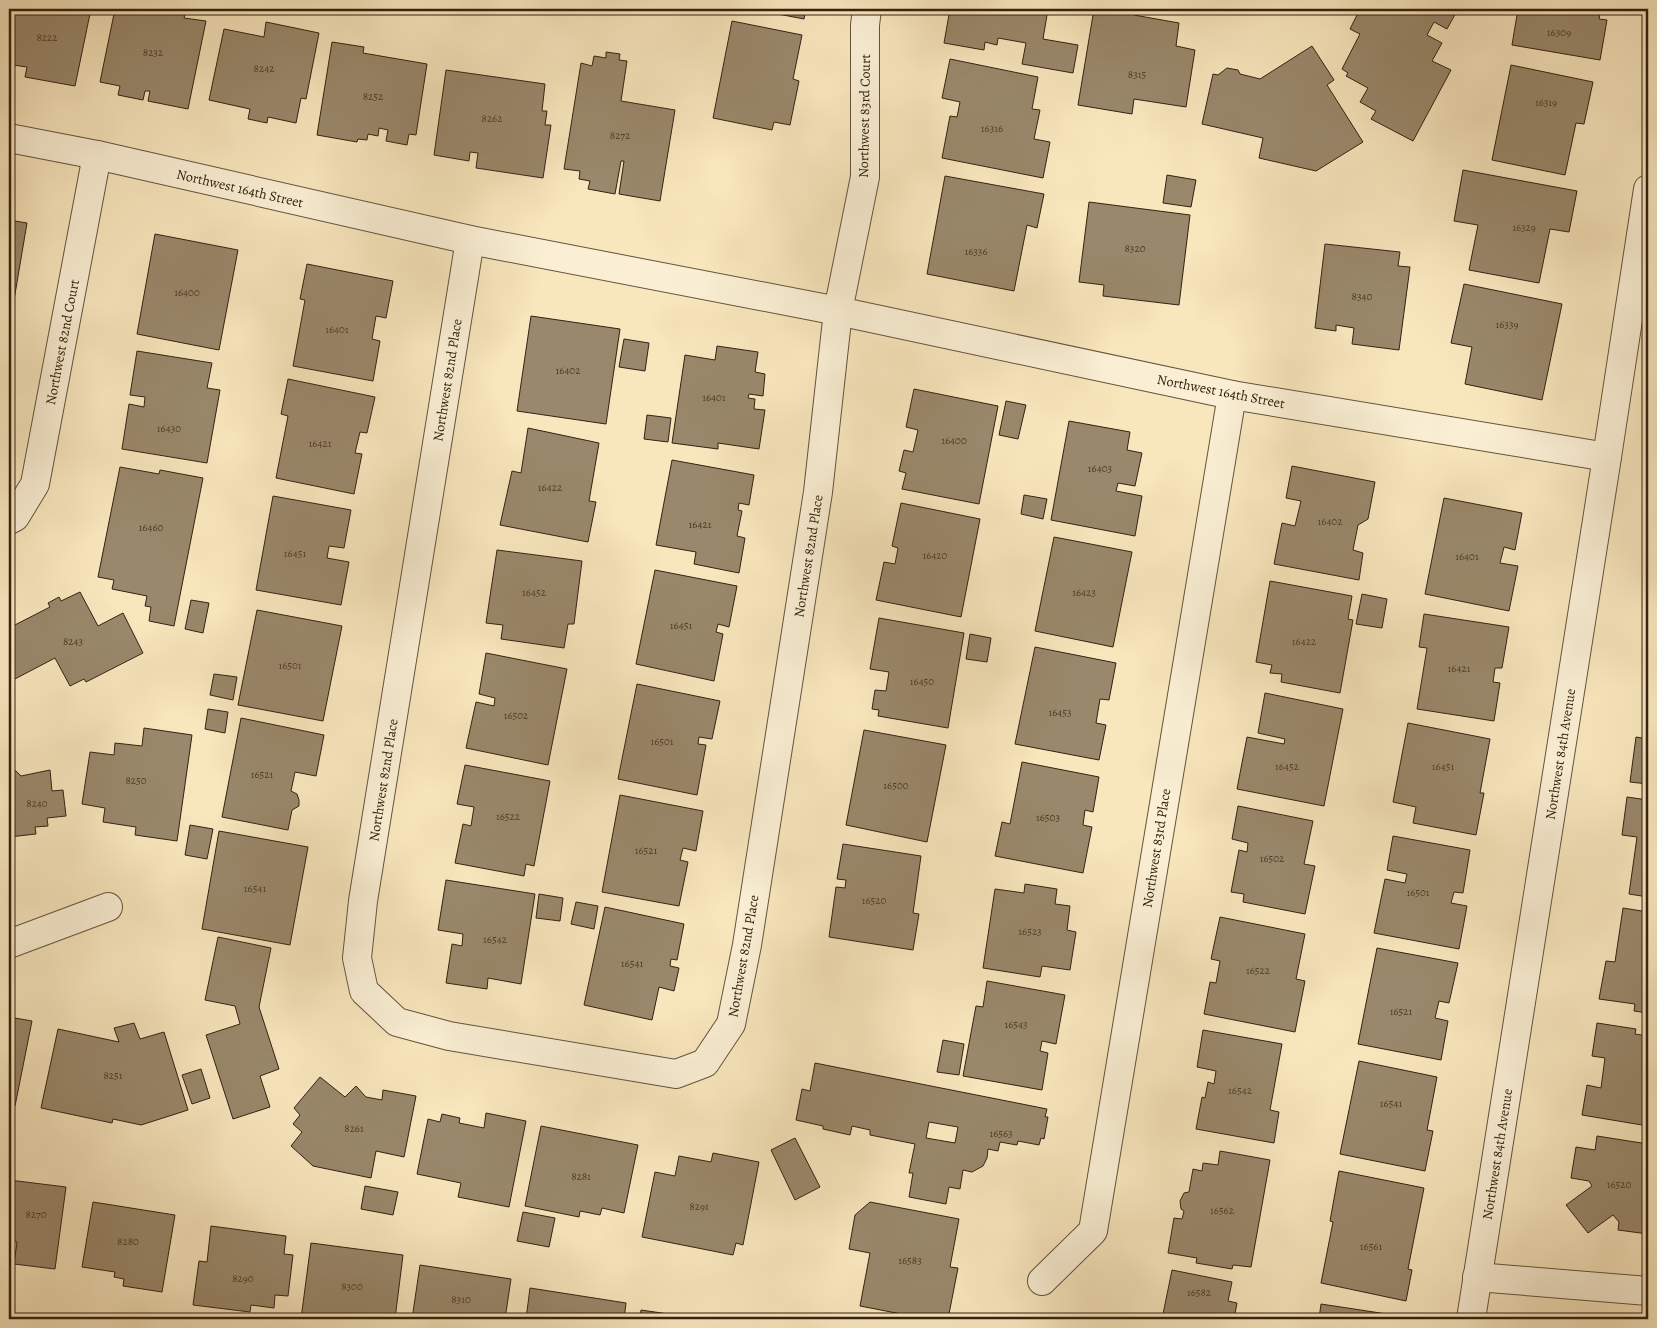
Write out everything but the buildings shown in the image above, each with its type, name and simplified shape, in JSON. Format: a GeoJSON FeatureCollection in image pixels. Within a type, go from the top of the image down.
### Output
{"type":"FeatureCollection","features":[{"type":"Feature","properties":{"kind":"street","name":"Northwest 83rd Court"},"geometry":{"type":"LineString","coordinates":[[838,311],[865,177],[864,24],[867,9]]}},
{"type":"Feature","properties":{"kind":"street","name":"Northwest 164th Street"},"geometry":{"type":"LineString","coordinates":[[9,138],[97,155],[470,240]]}},
{"type":"Feature","properties":{"kind":"street","name":"Northwest 82nd Court"},"geometry":{"type":"LineString","coordinates":[[9,520],[15,517],[35,484],[97,155]]}},
{"type":"Feature","properties":{"kind":"street","name":"Northwest 84th Avenue"},"geometry":{"type":"LineString","coordinates":[[1470,1319],[1648,189]]}},
{"type":"Feature","properties":{"kind":"street"},"geometry":{"type":"LineString","coordinates":[[470,240],[838,311]]}},
{"type":"Feature","properties":{"kind":"street","name":"Northwest 82nd Place"},"geometry":{"type":"LineString","coordinates":[[470,240],[363,902],[358,958],[364,991],[397,1022],[449,1036],[676,1074],[705,1063],[731,1024],[747,945],[818,492],[838,311]]}},
{"type":"Feature","properties":{"kind":"street","name":"Northwest 164th Street"},"geometry":{"type":"LineString","coordinates":[[838,311],[1232,395],[1607,457]]}},
{"type":"Feature","properties":{"kind":"street","name":"Northwest 83rd Place"},"geometry":{"type":"LineString","coordinates":[[1042,1281],[1092,1231],[1232,395]]}},
{"type":"Feature","properties":{"kind":"street"},"geometry":{"type":"LineString","coordinates":[[9,944],[108,907]]}},
{"type":"Feature","properties":{"kind":"street"},"geometry":{"type":"LineString","coordinates":[[1477,1277],[1648,1291]]}}]}
